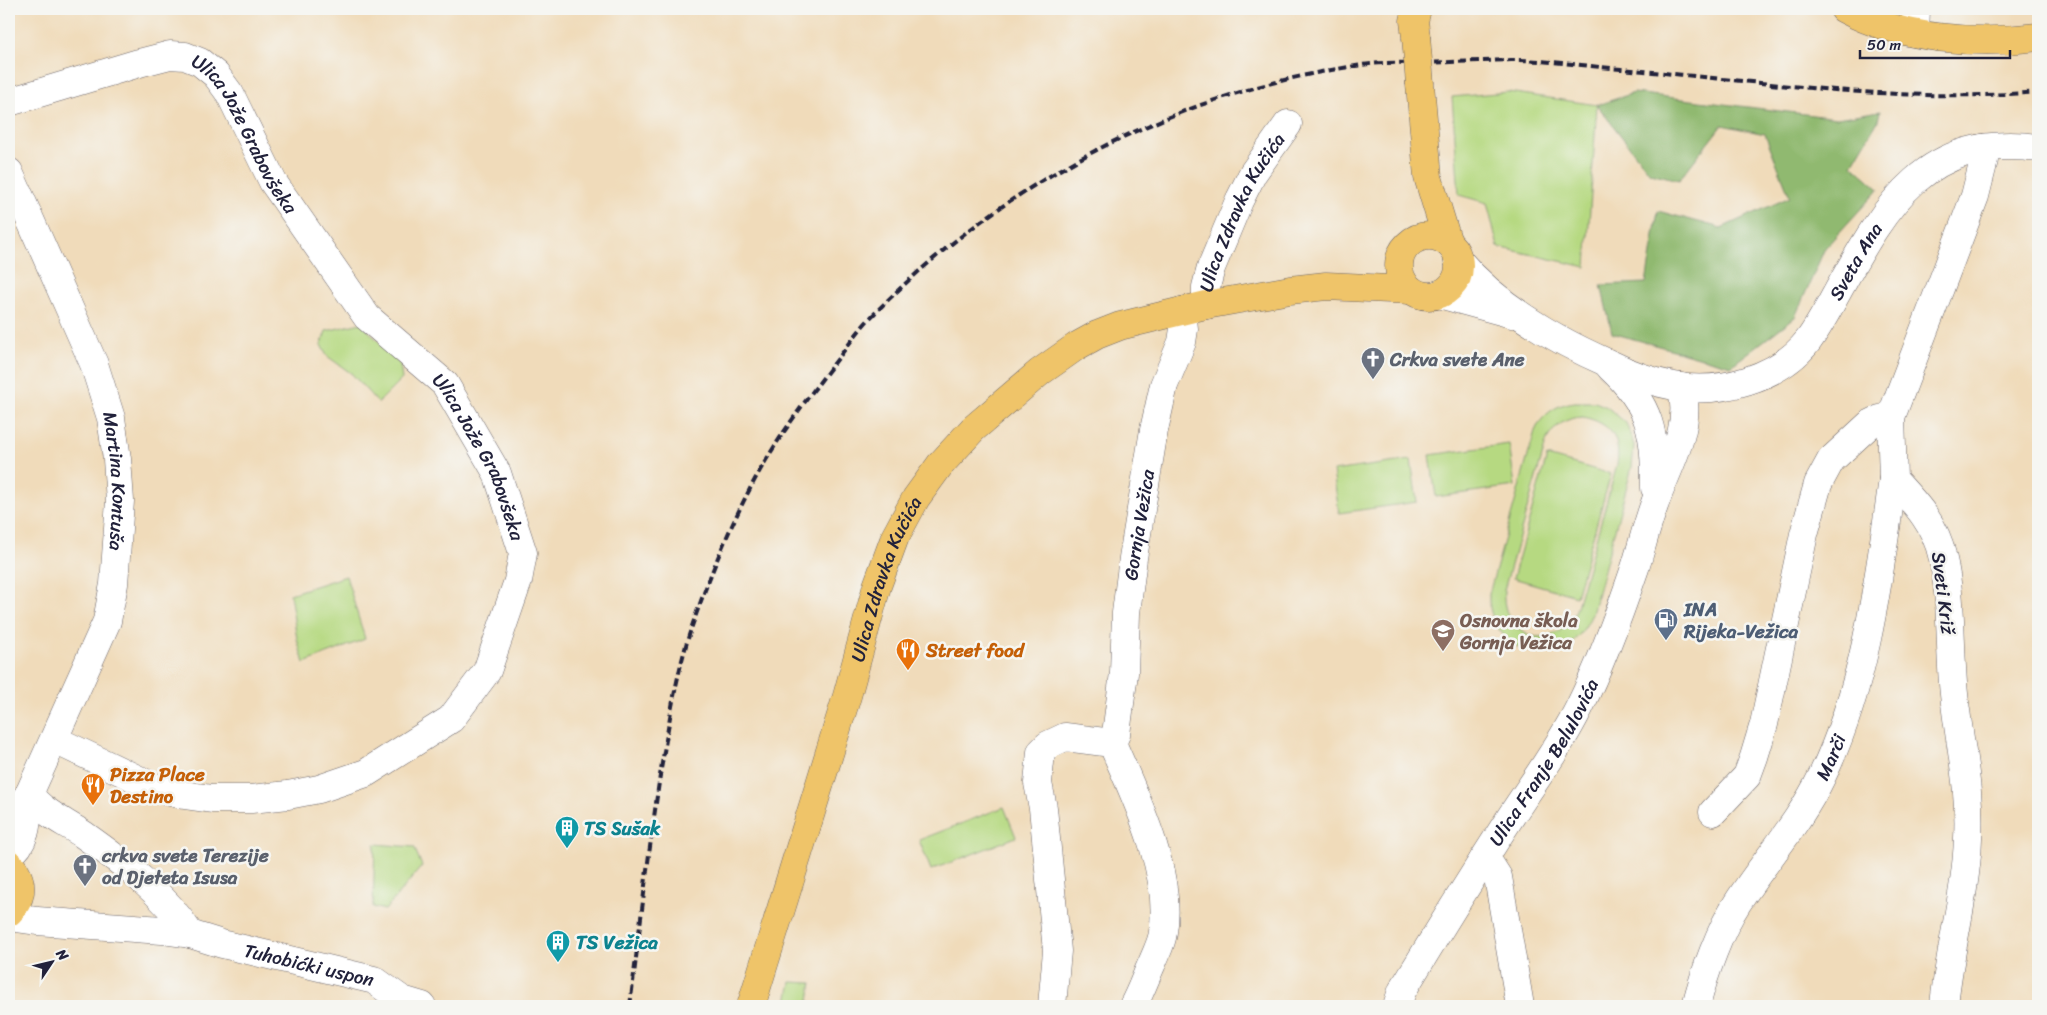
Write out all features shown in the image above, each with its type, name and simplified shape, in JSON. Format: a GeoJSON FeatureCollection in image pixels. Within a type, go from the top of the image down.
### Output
{"type":"FeatureCollection","features":[{"type":"Feature","properties":{"kind":"main road"},"geometry":{"type":"LineString","coordinates":[[1844,9],[1865,21],[1916,21],[1980,41],[2038,37]]}},
{"type":"Feature","properties":{"kind":"main road","name":"Ulica Zdravka Kučića"},"geometry":{"type":"LineString","coordinates":[[1412,19],[1428,177],[1459,268],[1453,284],[1439,294],[1429,296],[1420,295],[1411,290],[1404,284],[1400,275],[1428,177]]}},
{"type":"Feature","properties":{"kind":"main road","name":"Ulica Zdravka Kučića"},"geometry":{"type":"LineString","coordinates":[[750,1006],[847,696],[877,586],[895,536],[916,498],[940,465],[978,425],[1040,372],[1077,346],[1097,335],[1120,326],[1194,308],[1326,286],[1368,274],[1406,250],[1421,236],[1440,238],[1453,252]]}},
{"type":"Feature","properties":{"kind":"main road","name":"Ulica Zdravka Kučića"},"geometry":{"type":"LineString","coordinates":[[1326,286],[1411,290]]}},
{"type":"Feature","properties":{"kind":"main road"},"geometry":{"type":"LineString","coordinates":[[9,864],[16,871],[20,879],[21,889],[12,915]]}},
{"type":"Feature","properties":{"kind":"street","name":"Ulica Jože Grabovšeka"},"geometry":{"type":"LineString","coordinates":[[9,102],[170,55],[185,56],[200,62],[216,75],[230,94],[273,182],[367,317],[445,384],[497,473],[523,553],[518,581],[487,671],[451,719],[394,756],[358,776],[319,789],[288,795],[250,799],[212,799],[184,795],[158,788],[55,740]]}},
{"type":"Feature","properties":{"kind":"street","name":"Ulica Zdravka Kučića"},"geometry":{"type":"LineString","coordinates":[[1194,308],[1206,287],[1211,268],[1253,173],[1288,124]]}},
{"type":"Feature","properties":{"kind":"street","name":"Sveta Ana"},"geometry":{"type":"LineString","coordinates":[[1678,387],[1726,386],[1747,381],[1767,374],[1795,355],[1807,342],[1824,317],[1884,214],[1904,190],[1918,177],[1960,154],[1982,148],[2008,145],[2038,148]]}},
{"type":"Feature","properties":{"kind":"street"},"geometry":{"type":"LineString","coordinates":[[1893,479],[1891,417],[1975,196],[1984,160],[1982,148]]}},
{"type":"Feature","properties":{"kind":"street","name":"Martina Kontuša"},"geometry":{"type":"LineString","coordinates":[[9,172],[94,364],[111,418],[117,459],[119,517],[114,584],[107,621],[55,740],[29,794],[9,820]]}},
{"type":"Feature","properties":{"kind":"street","name":"Ulica Zdravka Kučića"},"geometry":{"type":"LineString","coordinates":[[1453,252],[1472,277],[1524,318],[1560,341],[1629,373],[1678,387]]}},
{"type":"Feature","properties":{"kind":"street","name":"Ulica Zdravka Kučića"},"geometry":{"type":"LineString","coordinates":[[1439,294],[1524,318]]}},
{"type":"Feature","properties":{"kind":"street","name":"Gornja Vežica"},"geometry":{"type":"LineString","coordinates":[[1112,743],[1116,734],[1123,682],[1126,613],[1152,440],[1164,385],[1182,342],[1184,329],[1194,308]]}},
{"type":"Feature","properties":{"kind":"street","name":"Ulica Franje Belulovića"},"geometry":{"type":"LineString","coordinates":[[1606,363],[1624,380],[1644,409],[1652,434],[1655,502]]}},
{"type":"Feature","properties":{"kind":"street","name":"Ulica Franje Belulovića"},"geometry":{"type":"LineString","coordinates":[[1679,439],[1696,414],[1711,397],[1726,386]]}},
{"type":"Feature","properties":{"kind":"street","name":"Ulica Franje Belulovića"},"geometry":{"type":"LineString","coordinates":[[1397,1006],[1402,991],[1456,901],[1549,759],[1579,709],[1618,616],[1655,502],[1665,480],[1679,439],[1684,411],[1684,397],[1678,387],[1659,412],[1652,434]]}},
{"type":"Feature","properties":{"kind":"street"},"geometry":{"type":"LineString","coordinates":[[1712,812],[1746,776],[1754,757],[1764,724],[1804,534],[1818,484],[1831,460],[1857,436],[1880,419],[1891,417]]}},
{"type":"Feature","properties":{"kind":"street","name":"Marči"},"geometry":{"type":"LineString","coordinates":[[1696,1006],[1701,986],[1732,913],[1803,812],[1823,775],[1839,734],[1868,635],[1881,565],[1893,479]]}},
{"type":"Feature","properties":{"kind":"street","name":"Sveti Križ"},"geometry":{"type":"LineString","coordinates":[[1893,479],[1920,507],[1933,530],[1942,554],[1948,599],[1954,693],[1969,805],[1965,881],[1946,978],[1944,1006]]}},
{"type":"Feature","properties":{"kind":"street"},"geometry":{"type":"LineString","coordinates":[[1052,1006],[1057,951],[1043,808],[1038,783],[1041,752],[1048,746],[1066,737],[1112,743],[1146,825],[1158,866],[1164,896],[1164,931],[1133,1006]]}},
{"type":"Feature","properties":{"kind":"street","name":"Martina Kontuša"},"geometry":{"type":"LineString","coordinates":[[9,855],[19,846],[24,836],[29,794]]}},
{"type":"Feature","properties":{"kind":"street"},"geometry":{"type":"LineString","coordinates":[[29,794],[39,806],[84,836],[143,882],[169,906],[190,934]]}},
{"type":"Feature","properties":{"kind":"street"},"geometry":{"type":"LineString","coordinates":[[1483,860],[1491,866],[1498,877],[1520,1006]]}},
{"type":"Feature","properties":{"kind":"street","name":"Tuhobićki uspon"},"geometry":{"type":"LineString","coordinates":[[12,915],[37,921],[162,930],[190,934],[222,944],[374,980],[402,1000],[422,1006]]}},
{"type":"Feature","properties":{"kind":"green space"},"geometry":{"type":"Polygon","coordinates":[[[1508,92],[1597,105],[1586,267],[1498,247],[1487,203],[1459,195],[1452,97],[1508,92]]]}},
{"type":"Feature","properties":{"kind":"green space"},"geometry":{"type":"Polygon","coordinates":[[[1634,93],[1837,118],[1880,111],[1878,121],[1852,165],[1879,189],[1825,248],[1795,317],[1731,366],[1612,333],[1601,285],[1646,283],[1658,211],[1721,228],[1790,197],[1765,134],[1722,125],[1679,180],[1650,173],[1597,105],[1634,93]]]}},
{"type":"Feature","properties":{"kind":"green space"},"geometry":{"type":"Polygon","coordinates":[[[361,323],[400,364],[402,379],[378,403],[352,374],[327,356],[321,345],[326,331],[361,323]]]}},
{"type":"Feature","properties":{"kind":"green space"},"geometry":{"type":"Polygon","coordinates":[[[1595,402],[1607,407],[1626,423],[1634,445],[1632,467],[1589,620],[1583,630],[1570,644],[1558,650],[1544,653],[1531,652],[1519,647],[1500,631],[1490,607],[1489,594],[1535,431],[1546,415],[1568,403],[1595,402]],[[1583,417],[1566,421],[1558,426],[1547,439],[1504,590],[1505,607],[1511,620],[1520,630],[1531,636],[1543,637],[1556,633],[1567,624],[1576,610],[1617,465],[1617,447],[1612,433],[1607,427],[1583,417]]]}},
{"type":"Feature","properties":{"kind":"green space"},"geometry":{"type":"Polygon","coordinates":[[[1509,444],[1515,486],[1436,497],[1430,455],[1509,444]]]}},
{"type":"Feature","properties":{"kind":"green space"},"geometry":{"type":"Polygon","coordinates":[[[1547,456],[1611,474],[1576,596],[1513,578],[1547,456]]]}},
{"type":"Feature","properties":{"kind":"green space"},"geometry":{"type":"Polygon","coordinates":[[[1411,460],[1417,502],[1339,513],[1333,471],[1411,460]]]}},
{"type":"Feature","properties":{"kind":"green space"},"geometry":{"type":"Polygon","coordinates":[[[346,576],[365,639],[304,663],[297,639],[290,594],[346,576]]]}},
{"type":"Feature","properties":{"kind":"green space"},"geometry":{"type":"Polygon","coordinates":[[[1004,807],[1016,837],[931,870],[919,840],[1004,807]]]}},
{"type":"Feature","properties":{"kind":"green space"},"geometry":{"type":"Polygon","coordinates":[[[375,844],[414,847],[422,866],[385,910],[373,907],[375,844]]]}},
{"type":"Feature","properties":{"kind":"green space"},"geometry":{"type":"Polygon","coordinates":[[[791,982],[812,983],[808,1006],[786,1006],[791,982]]]}},
{"type":"Feature","properties":{"kind":"railway"},"geometry":{"type":"LineString","coordinates":[[630,1006],[661,769],[677,683],[690,632],[703,595],[743,503],[770,453],[791,422],[868,320],[924,267],[979,223],[1036,184],[1097,150],[1160,121],[1226,97],[1293,78],[1369,64],[1525,60],[1829,90],[1933,95],[1986,95],[2038,92]]}},
{"type":"Feature","properties":{"kind":"place","name":"Crkva svete Ane"},"geometry":{"type":"Point","coordinates":[1373,380]}},
{"type":"Feature","properties":{"kind":"place","name":"INA Rijeka-Vežica"},"geometry":{"type":"Point","coordinates":[1666,641]}},
{"type":"Feature","properties":{"kind":"place","name":"Osnovna škola Gornja Vežica"},"geometry":{"type":"Point","coordinates":[1443,652]}},
{"type":"Feature","properties":{"kind":"place","name":"Street food"},"geometry":{"type":"Point","coordinates":[908,671]}},
{"type":"Feature","properties":{"kind":"place","name":"Pizza Place Destino"},"geometry":{"type":"Point","coordinates":[93,806]}},
{"type":"Feature","properties":{"kind":"place","name":"TS Sušak"},"geometry":{"type":"Point","coordinates":[567,849]}},
{"type":"Feature","properties":{"kind":"place","name":"crkva svete Terezije od Djeteta Isusa"},"geometry":{"type":"Point","coordinates":[85,887]}},
{"type":"Feature","properties":{"kind":"place","name":"TS Vežica"},"geometry":{"type":"Point","coordinates":[558,963]}}]}
